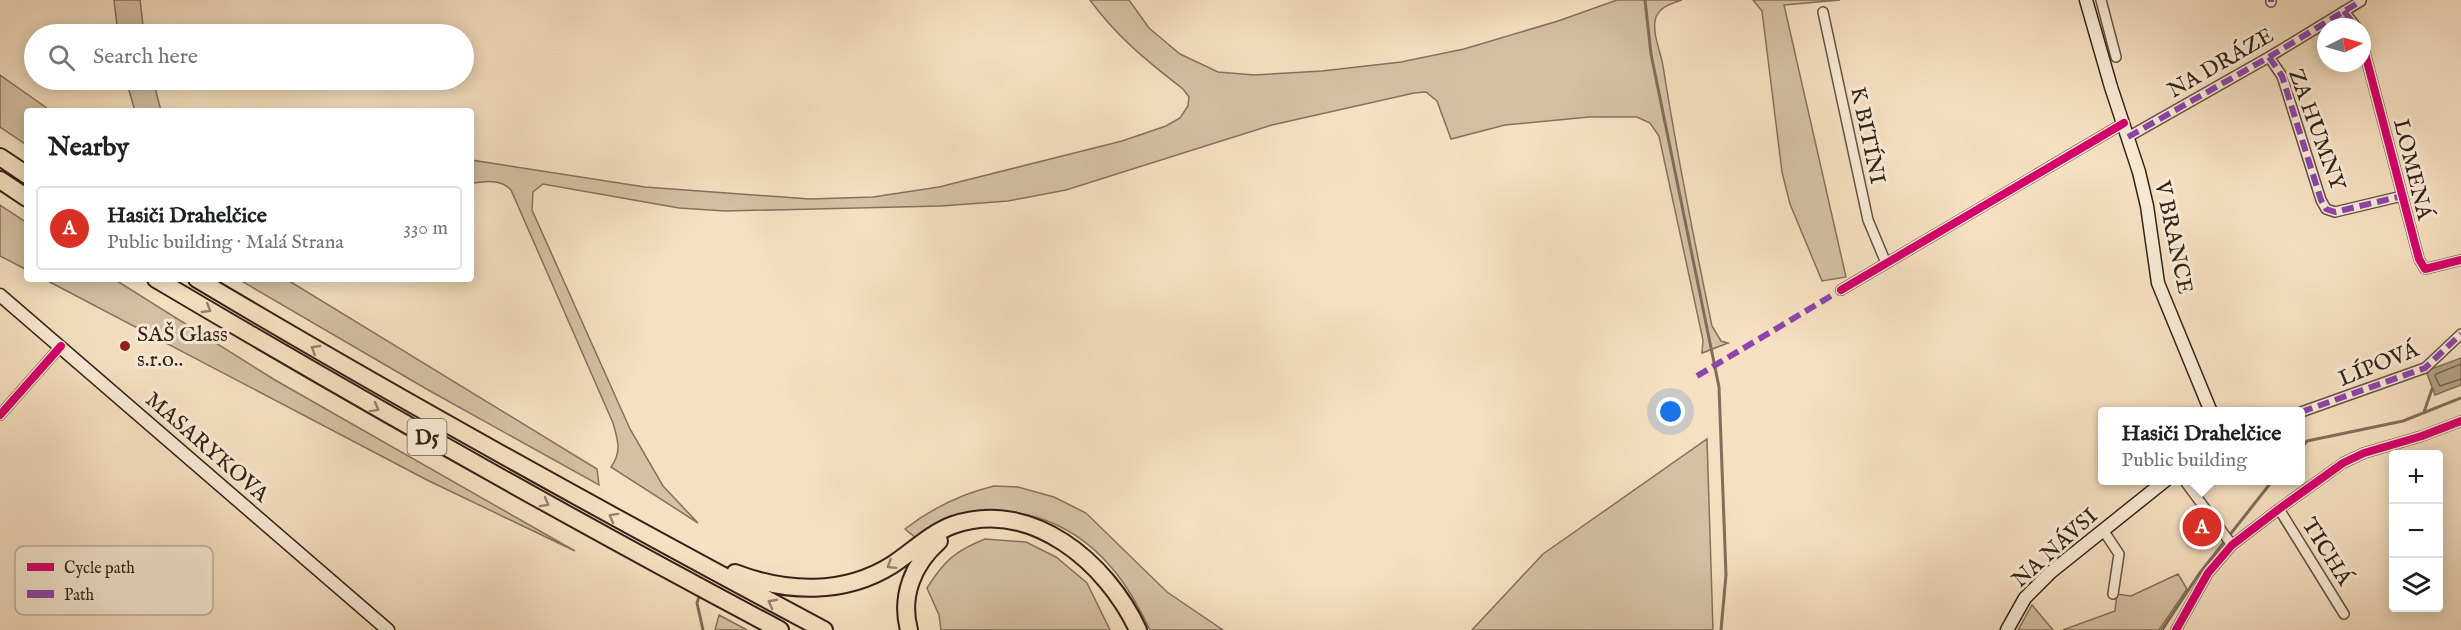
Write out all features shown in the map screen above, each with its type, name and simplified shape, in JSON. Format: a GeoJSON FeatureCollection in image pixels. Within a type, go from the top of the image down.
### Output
{"type":"FeatureCollection","features":[{"type":"Feature","properties":{"kind":"highway"},"geometry":{"type":"LineString","coordinates":[[0,157],[24,173]]}},
{"type":"Feature","properties":{"kind":"highway"},"geometry":{"type":"LineString","coordinates":[[0,180],[24,196]]}},
{"type":"Feature","properties":{"kind":"highway","name":"D5"},"geometry":{"type":"LineString","coordinates":[[161,282],[376,409],[780,630]]}},
{"type":"Feature","properties":{"kind":"highway","name":"D5"},"geometry":{"type":"LineString","coordinates":[[202,282],[356,374],[664,545],[824,630]]}},
{"type":"Feature","properties":{"kind":"highway"},"geometry":{"type":"LineString","coordinates":[[909,630],[906,615],[907,597],[910,581],[921,561],[944,537],[980,520]]}},
{"type":"Feature","properties":{"kind":"highway"},"geometry":{"type":"LineString","coordinates":[[664,545],[752,579],[788,587],[813,588],[839,585],[869,577],[947,528],[980,520],[1010,521],[1043,531],[1076,551],[1105,578],[1126,607],[1138,630]]}},
{"type":"Feature","properties":{"kind":"highway"},"geometry":{"type":"LineString","coordinates":[[1105,578],[1122,611],[1128,630]]}},
{"type":"Feature","properties":{"kind":"main road","name":"V BRANCE"},"geometry":{"type":"LineString","coordinates":[[2086,0],[2147,206],[2158,283],[2209,407]]}},
{"type":"Feature","properties":{"kind":"main road","name":"MASARYKOVA"},"geometry":{"type":"LineString","coordinates":[[0,295],[388,630]]}},
{"type":"Feature","properties":{"kind":"main road","name":"NA NÁVSI"},"geometry":{"type":"LineString","coordinates":[[2007,630],[2025,597],[2051,572],[2160,485]]}},
{"type":"Feature","properties":{"kind":"street"},"geometry":{"type":"LineString","coordinates":[[2102,0],[2116,57]]}},
{"type":"Feature","properties":{"kind":"street","name":"NA DRÁZE"},"geometry":{"type":"LineString","coordinates":[[2128,137],[2269,57],[2361,1]]}},
{"type":"Feature","properties":{"kind":"street"},"geometry":{"type":"LineString","coordinates":[[2344,11],[2349,18]]}},
{"type":"Feature","properties":{"kind":"street","name":"K BITÍNI"},"geometry":{"type":"LineString","coordinates":[[1823,12],[1868,220],[1886,263]]}},
{"type":"Feature","properties":{"kind":"street","name":"ZA HUMNY"},"geometry":{"type":"LineString","coordinates":[[2269,57],[2282,76],[2321,200],[2326,209],[2335,212],[2402,196]]}},
{"type":"Feature","properties":{"kind":"street","name":"LOMENÁ"},"geometry":{"type":"LineString","coordinates":[[2370,72],[2419,259],[2425,269],[2461,260]]}},
{"type":"Feature","properties":{"kind":"street"},"geometry":{"type":"LineString","coordinates":[[1840,290],[2124,123]]}},
{"type":"Feature","properties":{"kind":"street","name":"LÍPOVÁ"},"geometry":{"type":"LineString","coordinates":[[2305,411],[2425,368],[2461,334]]}},
{"type":"Feature","properties":{"kind":"street"},"geometry":{"type":"LineString","coordinates":[[0,415],[61,346]]}},
{"type":"Feature","properties":{"kind":"street"},"geometry":{"type":"LineString","coordinates":[[2176,630],[2208,573],[2231,543],[2343,464],[2364,453],[2422,436],[2461,421]]}},
{"type":"Feature","properties":{"kind":"street"},"geometry":{"type":"LineString","coordinates":[[2188,485],[2231,543]]}},
{"type":"Feature","properties":{"kind":"street","name":"TICHÁ"},"geometry":{"type":"LineString","coordinates":[[2279,509],[2344,614]]}},
{"type":"Feature","properties":{"kind":"street"},"geometry":{"type":"LineString","coordinates":[[2103,530],[2119,554],[2113,594]]}},
{"type":"Feature","properties":{"kind":"shaded area"},"geometry":{"type":"Polygon","coordinates":[[[114,0],[140,0],[143,24],[117,24],[114,0]]]}},
{"type":"Feature","properties":{"kind":"shaded area"},"geometry":{"type":"Polygon","coordinates":[[[1090,0],[1129,0],[1149,28],[1180,54],[1218,72],[1254,75],[1322,71],[1401,62],[1464,49],[1558,21],[1617,0],[1682,0],[1660,11],[1656,17],[1655,35],[1663,66],[1712,326],[1721,341],[1728,343],[1702,353],[1703,340],[1659,136],[1650,123],[1637,117],[1589,117],[1505,125],[1451,139],[1437,101],[1426,92],[1414,93],[1272,125],[1066,190],[1008,201],[941,206],[725,211],[679,208],[543,184],[533,192],[532,210],[630,429],[663,486],[698,523],[611,467],[618,451],[613,423],[511,190],[497,182],[474,183],[474,160],[645,187],[810,199],[873,197],[939,187],[1122,141],[1166,126],[1180,118],[1188,106],[1189,97],[1183,89],[1122,37],[1090,0]]]}},
{"type":"Feature","properties":{"kind":"shaded area"},"geometry":{"type":"Polygon","coordinates":[[[1753,0],[1840,0],[1784,5],[1846,277],[1822,281],[1790,204],[1782,172],[1762,11],[1753,0]]]}},
{"type":"Feature","properties":{"kind":"shaded area"},"geometry":{"type":"Polygon","coordinates":[[[0,75],[47,108],[24,108],[24,143],[0,127],[0,75]]]}},
{"type":"Feature","properties":{"kind":"shaded area"},"geometry":{"type":"Polygon","coordinates":[[[129,90],[156,90],[160,108],[134,108],[129,90]]]}},
{"type":"Feature","properties":{"kind":"shaded area"},"geometry":{"type":"Polygon","coordinates":[[[0,205],[24,221],[24,268],[0,256],[0,205]]]}},
{"type":"Feature","properties":{"kind":"shaded area"},"geometry":{"type":"Polygon","coordinates":[[[50,282],[119,282],[275,380],[575,551],[427,480],[50,282]]]}},
{"type":"Feature","properties":{"kind":"shaded area"},"geometry":{"type":"Polygon","coordinates":[[[243,282],[291,282],[597,469],[599,485],[430,391],[243,282]]]}},
{"type":"Feature","properties":{"kind":"shaded area"},"geometry":{"type":"Polygon","coordinates":[[[1707,439],[1713,630],[1472,630],[1543,554],[1707,439]]]}},
{"type":"Feature","properties":{"kind":"shaded area"},"geometry":{"type":"Polygon","coordinates":[[[994,486],[1018,487],[1054,497],[1086,513],[1167,592],[1223,630],[1150,630],[1122,581],[1095,551],[1057,525],[1037,517],[1015,512],[971,513],[945,522],[917,539],[905,529],[947,503],[994,486]]]}},
{"type":"Feature","properties":{"kind":"shaded area"},"geometry":{"type":"Polygon","coordinates":[[[985,539],[1026,542],[1056,557],[1087,583],[1110,630],[941,630],[939,615],[927,588],[951,558],[985,539]]]}},
{"type":"Feature","properties":{"kind":"shaded area"},"geometry":{"type":"Polygon","coordinates":[[[2178,574],[2187,589],[2159,630],[2063,630],[2115,611],[2117,594],[2131,596],[2178,574]]]}},
{"type":"Feature","properties":{"kind":"shaded area"},"geometry":{"type":"Polygon","coordinates":[[[2032,605],[2053,630],[2018,630],[2032,605]]]}},
{"type":"Feature","properties":{"kind":"shaded area"},"geometry":{"type":"Polygon","coordinates":[[[719,615],[747,630],[715,630],[719,615]]]}},
{"type":"Feature","properties":{"kind":"water"},"geometry":{"type":"Polygon","coordinates":[[[2461,358],[2461,385],[2435,395],[2426,371],[2461,358]]]}},
{"type":"Feature","properties":{"kind":"waterway"},"geometry":{"type":"LineString","coordinates":[[1645,0],[1651,54],[1719,387],[1726,575],[1721,630]]}},
{"type":"Feature","properties":{"kind":"waterway"},"geometry":{"type":"LineString","coordinates":[[2424,412],[2432,389]]}},
{"type":"Feature","properties":{"kind":"waterway"},"geometry":{"type":"LineString","coordinates":[[2305,443],[2307,441],[2403,421],[2461,398]]}},
{"type":"Feature","properties":{"kind":"waterway"},"geometry":{"type":"LineString","coordinates":[[2162,630],[2199,574],[2269,485]]}},
{"type":"Feature","properties":{"kind":"waterway"},"geometry":{"type":"LineString","coordinates":[[700,594],[697,603],[703,630]]}},
{"type":"Feature","properties":{"kind":"marked path"},"geometry":{"type":"LineString","coordinates":[[2128,137],[2269,57],[2361,1]]}},
{"type":"Feature","properties":{"kind":"marked path"},"geometry":{"type":"LineString","coordinates":[[2344,11],[2349,18]]}},
{"type":"Feature","properties":{"kind":"marked path"},"geometry":{"type":"LineString","coordinates":[[2269,57],[2282,76],[2321,200],[2326,209],[2335,212],[2402,196]]}},
{"type":"Feature","properties":{"kind":"marked path"},"geometry":{"type":"LineString","coordinates":[[1697,376],[1841,290]]}},
{"type":"Feature","properties":{"kind":"marked path"},"geometry":{"type":"LineString","coordinates":[[2305,411],[2425,368],[2461,334]]}},
{"type":"Feature","properties":{"kind":"cycle path"},"geometry":{"type":"LineString","coordinates":[[2370,72],[2419,259],[2425,269],[2461,260]]}},
{"type":"Feature","properties":{"kind":"cycle path"},"geometry":{"type":"LineString","coordinates":[[1841,290],[2124,123]]}},
{"type":"Feature","properties":{"kind":"cycle path"},"geometry":{"type":"LineString","coordinates":[[0,415],[61,346]]}},
{"type":"Feature","properties":{"kind":"cycle path"},"geometry":{"type":"LineString","coordinates":[[2176,630],[2208,573],[2232,545],[2279,509],[2343,463],[2364,453],[2422,436],[2461,421]]}},
{"type":"Feature","properties":{"kind":"place","name":"SAŠ Glass s.r.o.."},"geometry":{"type":"Point","coordinates":[125,346]}},
{"type":"Feature","properties":{"kind":"place","name":"Hasiči Drahelčice"},"geometry":{"type":"Point","coordinates":[2202,527]}}]}
